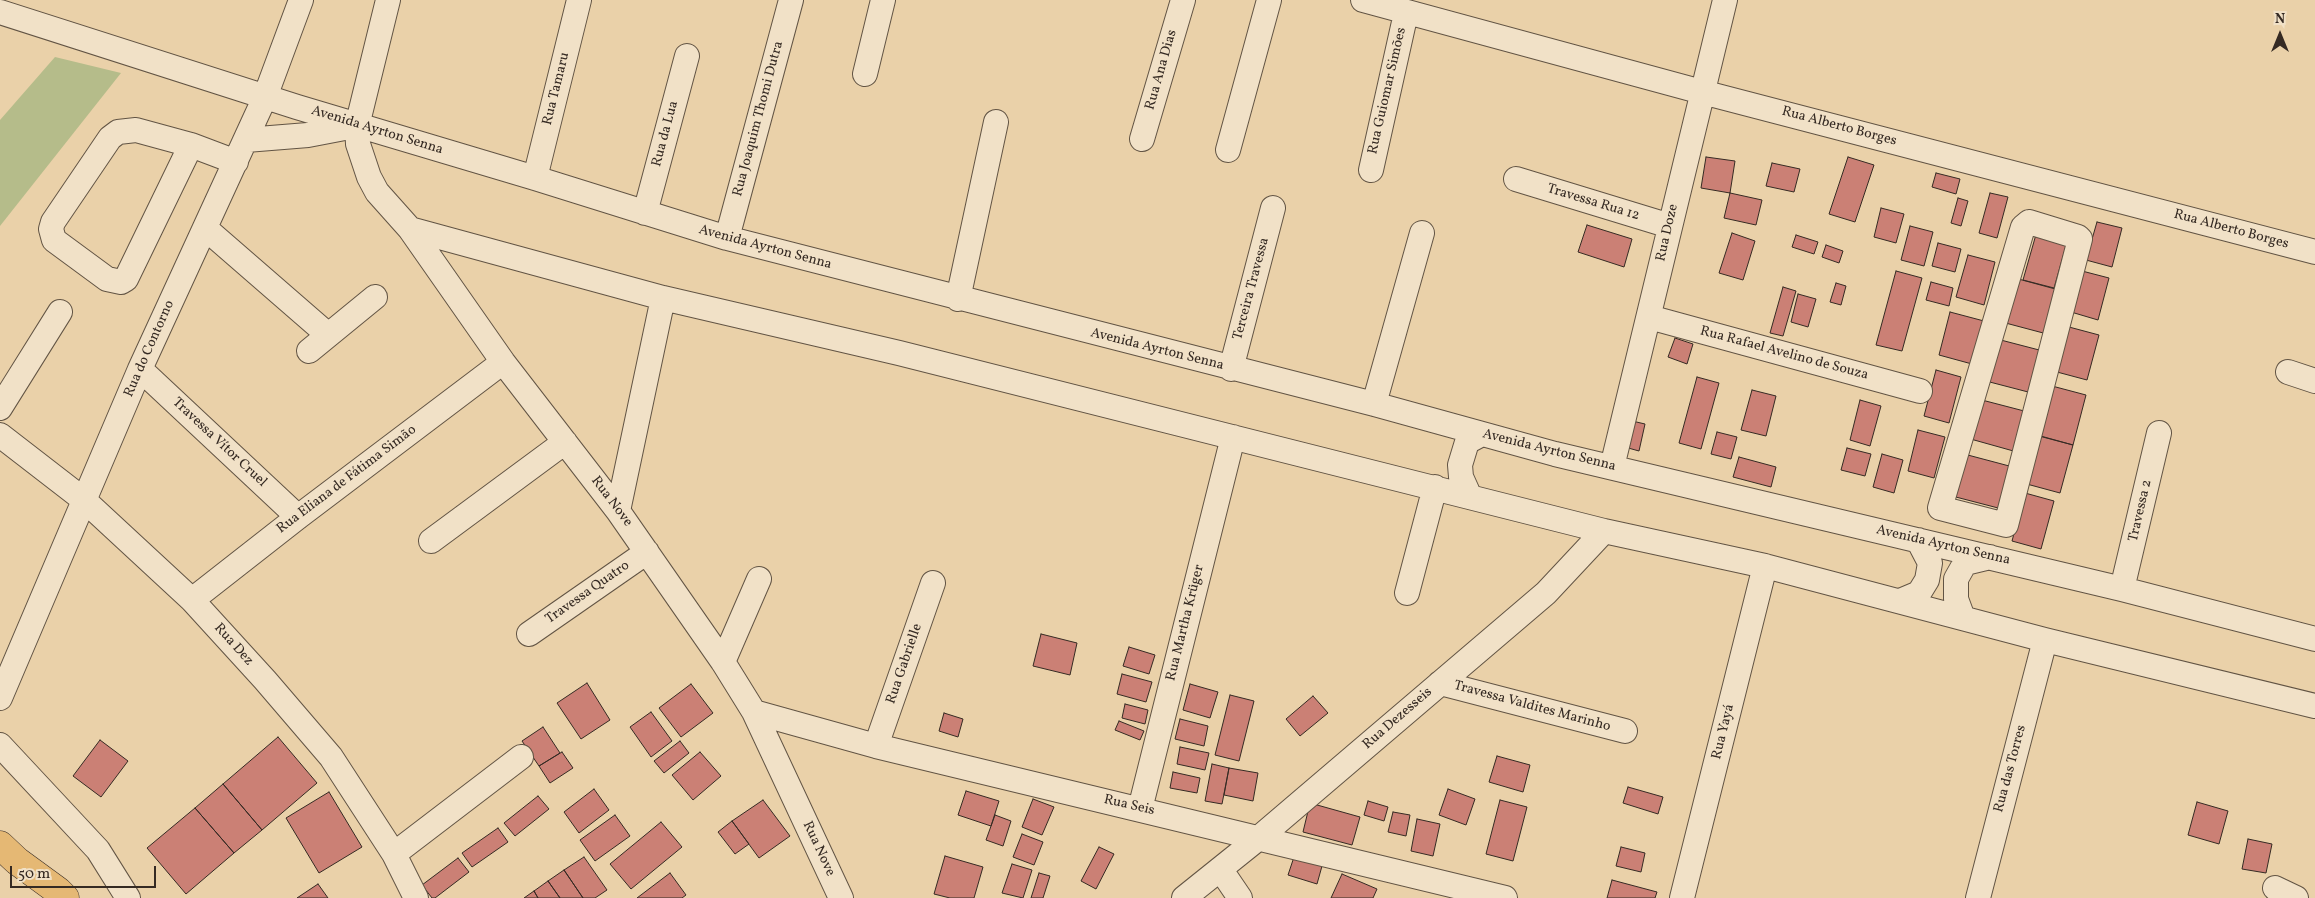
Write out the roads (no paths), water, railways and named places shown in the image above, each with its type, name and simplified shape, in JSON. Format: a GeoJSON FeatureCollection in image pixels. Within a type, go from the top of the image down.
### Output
{"type":"FeatureCollection","features":[{"type":"Feature","properties":{"kind":"main road"},"geometry":{"type":"LineString","coordinates":[[8,853],[40,898]]}},
{"type":"Feature","properties":{"kind":"main road"},"geometry":{"type":"LineString","coordinates":[[8,853],[65,898]]}},
{"type":"Feature","properties":{"kind":"street","name":"Rua do Contorno"},"geometry":{"type":"LineString","coordinates":[[0,698],[140,369],[265,97],[301,0]]}},
{"type":"Feature","properties":{"kind":"street"},"geometry":{"type":"LineString","coordinates":[[246,140],[308,135],[357,126],[388,0]]}},
{"type":"Feature","properties":{"kind":"street","name":"Rua Tamaru"},"geometry":{"type":"LineString","coordinates":[[535,178],[579,0]]}},
{"type":"Feature","properties":{"kind":"street","name":"Rua Joaquim Thomi Dutra"},"geometry":{"type":"LineString","coordinates":[[727,238],[791,0]]}},
{"type":"Feature","properties":{"kind":"street"},"geometry":{"type":"LineString","coordinates":[[865,74],[884,0]]}},
{"type":"Feature","properties":{"kind":"street","name":"Rua Ana Dias"},"geometry":{"type":"LineString","coordinates":[[1142,139],[1183,0]]}},
{"type":"Feature","properties":{"kind":"street"},"geometry":{"type":"LineString","coordinates":[[1228,150],[1269,0]]}},
{"type":"Feature","properties":{"kind":"street","name":"Rua Alberto Borges"},"geometry":{"type":"LineString","coordinates":[[1363,0],[1702,92],[2315,252]]}},
{"type":"Feature","properties":{"kind":"street","name":"Rua Doze"},"geometry":{"type":"LineString","coordinates":[[1612,467],[1725,0]]}},
{"type":"Feature","properties":{"kind":"street","name":"Avenida Ayrton Senna"},"geometry":{"type":"LineString","coordinates":[[12,9],[265,97],[727,238],[1612,467],[2122,589],[2315,639]]}},
{"type":"Feature","properties":{"kind":"street","name":"Rua Guiomar Simões"},"geometry":{"type":"LineString","coordinates":[[1371,170],[1406,13]]}},
{"type":"Feature","properties":{"kind":"street","name":"Rua da Lua"},"geometry":{"type":"LineString","coordinates":[[645,213],[687,56]]}},
{"type":"Feature","properties":{"kind":"street"},"geometry":{"type":"LineString","coordinates":[[958,299],[996,122]]}},
{"type":"Feature","properties":{"kind":"street","name":"Rua Nove"},"geometry":{"type":"LineString","coordinates":[[357,126],[358,144],[368,176],[377,192],[410,230],[504,362],[618,511],[723,662],[754,712],[841,898]]}},
{"type":"Feature","properties":{"kind":"street"},"geometry":{"type":"LineString","coordinates":[[191,144],[130,274],[122,282],[108,279],[54,240],[51,229],[53,222],[110,138],[118,132],[136,130],[191,144],[236,162]]}},
{"type":"Feature","properties":{"kind":"street","name":"Travessa Rua 12"},"geometry":{"type":"LineString","coordinates":[[1516,179],[1670,226]]}},
{"type":"Feature","properties":{"kind":"street","name":"Terceira Travessa"},"geometry":{"type":"LineString","coordinates":[[1231,369],[1273,208]]}},
{"type":"Feature","properties":{"kind":"street"},"geometry":{"type":"LineString","coordinates":[[2029,222],[2078,236],[2079,243],[2006,525],[1960,515],[1940,508],[2023,227],[2029,222]]}},
{"type":"Feature","properties":{"kind":"street"},"geometry":{"type":"LineString","coordinates":[[205,228],[327,334]]}},
{"type":"Feature","properties":{"kind":"street"},"geometry":{"type":"LineString","coordinates":[[410,230],[663,298],[908,355],[1604,531],[1765,566],[2045,640],[2315,706]]}},
{"type":"Feature","properties":{"kind":"street"},"geometry":{"type":"LineString","coordinates":[[1374,404],[1422,233]]}},
{"type":"Feature","properties":{"kind":"street"},"geometry":{"type":"LineString","coordinates":[[309,351],[327,334],[375,297]]}},
{"type":"Feature","properties":{"kind":"street"},"geometry":{"type":"LineString","coordinates":[[618,511],[663,298]]}},
{"type":"Feature","properties":{"kind":"street"},"geometry":{"type":"LineString","coordinates":[[0,408],[60,312]]}},
{"type":"Feature","properties":{"kind":"street","name":"Rua Rafael Avelino de Souza"},"geometry":{"type":"LineString","coordinates":[[1649,317],[1920,391]]}},
{"type":"Feature","properties":{"kind":"street","name":"Rua Eliana de Fátima Simão"},"geometry":{"type":"LineString","coordinates":[[192,600],[298,517],[504,362]]}},
{"type":"Feature","properties":{"kind":"street","name":"Travessa Vítor Cruel"},"geometry":{"type":"LineString","coordinates":[[140,369],[298,517]]}},
{"type":"Feature","properties":{"kind":"street"},"geometry":{"type":"LineString","coordinates":[[2288,372],[2315,381]]}},
{"type":"Feature","properties":{"kind":"street","name":"Travessa 2"},"geometry":{"type":"LineString","coordinates":[[2122,589],[2159,433]]}},
{"type":"Feature","properties":{"kind":"street","name":"Rua Dez"},"geometry":{"type":"LineString","coordinates":[[0,434],[84,500],[192,600],[330,757],[394,854],[416,898]]}},
{"type":"Feature","properties":{"kind":"street"},"geometry":{"type":"LineString","coordinates":[[1470,497],[1461,477],[1460,465],[1467,442],[1482,434]]}},
{"type":"Feature","properties":{"kind":"street","name":"Rua Martha Krüger"},"geometry":{"type":"LineString","coordinates":[[1140,809],[1233,437]]}},
{"type":"Feature","properties":{"kind":"street"},"geometry":{"type":"LineString","coordinates":[[431,541],[566,442]]}},
{"type":"Feature","properties":{"kind":"street"},"geometry":{"type":"LineString","coordinates":[[1407,593],[1435,487]]}},
{"type":"Feature","properties":{"kind":"street"},"geometry":{"type":"LineString","coordinates":[[1952,548],[1960,515]]}},
{"type":"Feature","properties":{"kind":"street","name":"Rua Dezesseis"},"geometry":{"type":"LineString","coordinates":[[1184,898],[1221,870],[1546,593],[1604,531]]}},
{"type":"Feature","properties":{"kind":"street"},"geometry":{"type":"LineString","coordinates":[[1900,601],[1919,593],[1928,580],[1930,563],[1918,540]]}},
{"type":"Feature","properties":{"kind":"street","name":"Travessa Quatro"},"geometry":{"type":"LineString","coordinates":[[529,634],[647,552]]}},
{"type":"Feature","properties":{"kind":"street"},"geometry":{"type":"LineString","coordinates":[[1963,618],[1956,599],[1956,579],[1964,563],[1990,558]]}},
{"type":"Feature","properties":{"kind":"street","name":"Rua Yayá"},"geometry":{"type":"LineString","coordinates":[[1682,898],[1765,566]]}},
{"type":"Feature","properties":{"kind":"street"},"geometry":{"type":"LineString","coordinates":[[723,662],[759,579]]}},
{"type":"Feature","properties":{"kind":"street","name":"Rua Gabrielle"},"geometry":{"type":"LineString","coordinates":[[876,746],[933,583]]}},
{"type":"Feature","properties":{"kind":"street","name":"Rua das Torres"},"geometry":{"type":"LineString","coordinates":[[1978,898],[2045,640]]}},
{"type":"Feature","properties":{"kind":"street","name":"Travessa Valdites Marinho"},"geometry":{"type":"LineString","coordinates":[[1440,683],[1625,732]]}},
{"type":"Feature","properties":{"kind":"street","name":"Rua Seis"},"geometry":{"type":"LineString","coordinates":[[754,712],[876,746],[1260,837],[1505,898]]}},
{"type":"Feature","properties":{"kind":"street"},"geometry":{"type":"LineString","coordinates":[[0,745],[98,850],[128,898]]}},
{"type":"Feature","properties":{"kind":"street"},"geometry":{"type":"LineString","coordinates":[[394,854],[521,757]]}},
{"type":"Feature","properties":{"kind":"street"},"geometry":{"type":"LineString","coordinates":[[1221,870],[1240,898]]}}]}
